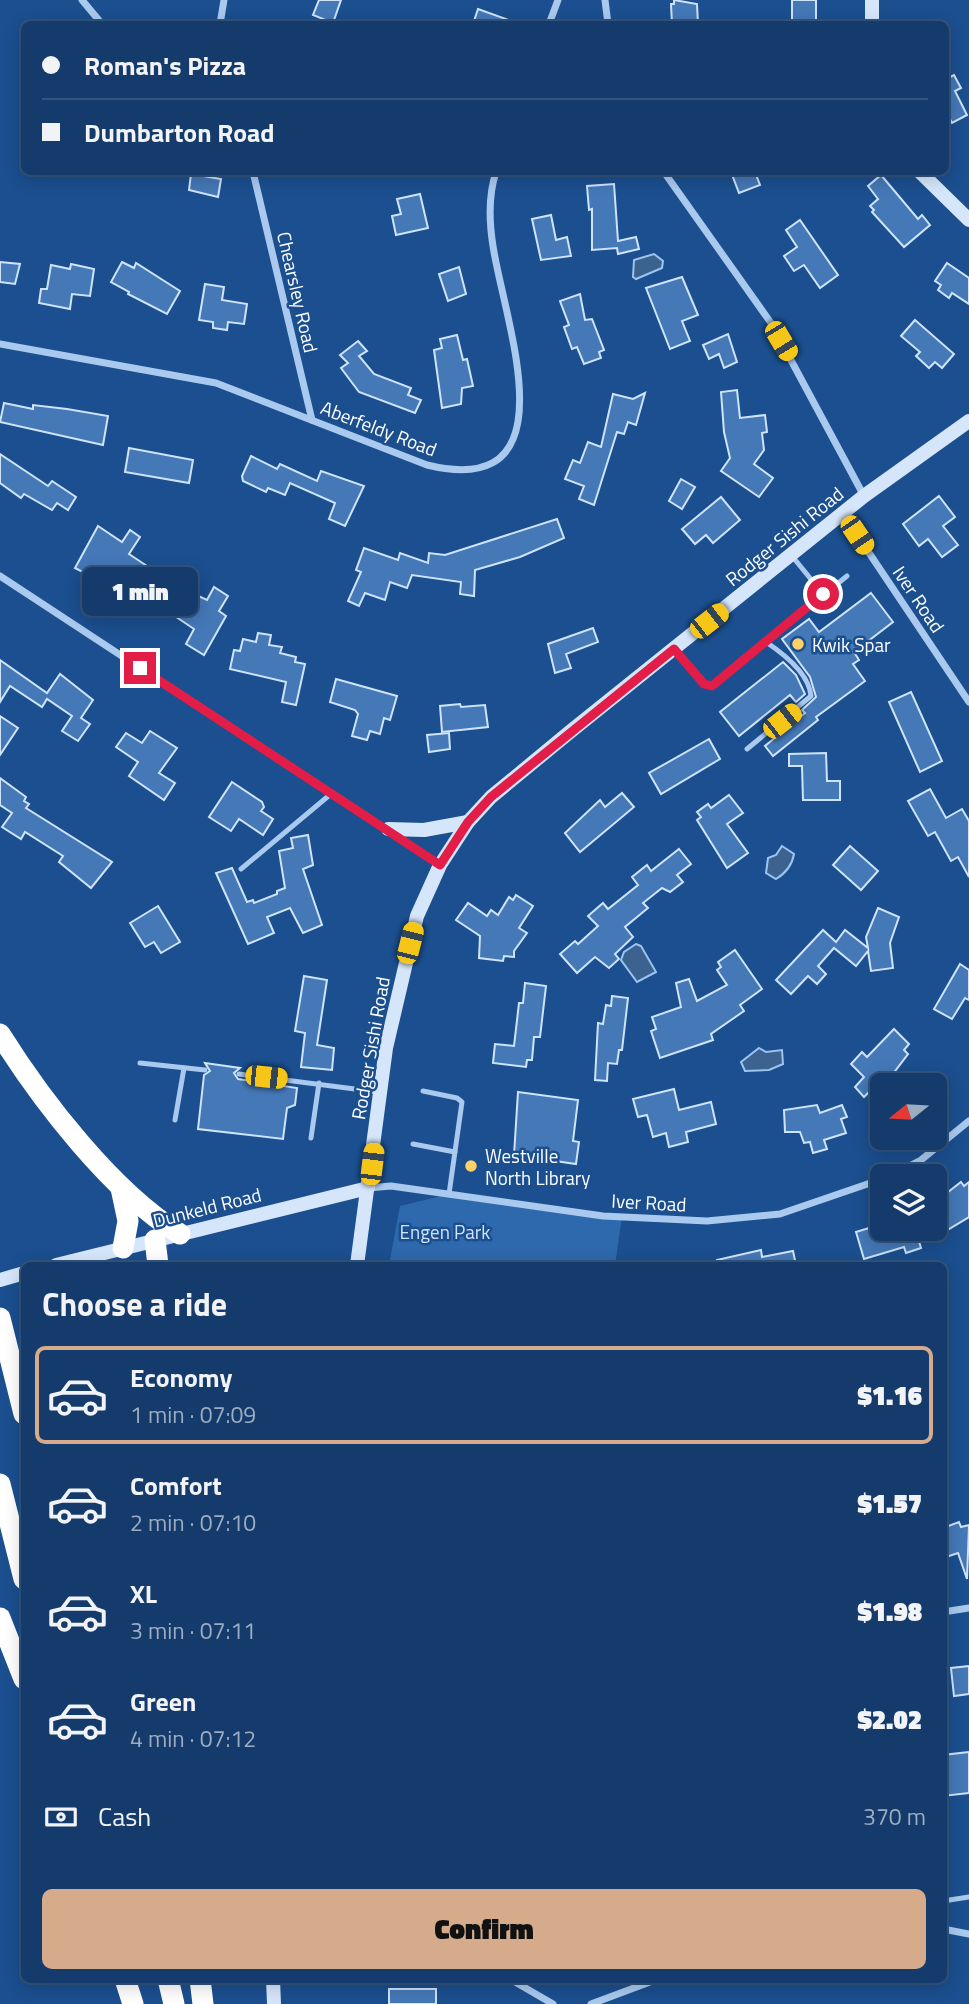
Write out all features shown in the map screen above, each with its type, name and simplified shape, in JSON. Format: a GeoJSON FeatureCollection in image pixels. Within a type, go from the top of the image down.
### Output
{"type":"FeatureCollection","features":[{"type":"Feature","properties":{"kind":"highway"},"geometry":{"type":"LineString","coordinates":[[0,1034],[33,1083],[120,1186],[144,1209],[180,1234]]}},
{"type":"Feature","properties":{"kind":"highway"},"geometry":{"type":"LineString","coordinates":[[120,1186],[128,1221],[123,1248]]}},
{"type":"Feature","properties":{"kind":"highway"},"geometry":{"type":"LineString","coordinates":[[155,1240],[158,1262]]}},
{"type":"Feature","properties":{"kind":"highway"},"geometry":{"type":"LineString","coordinates":[[0,1318],[21,1402]]}},
{"type":"Feature","properties":{"kind":"highway"},"geometry":{"type":"LineString","coordinates":[[0,1484],[21,1567]]}},
{"type":"Feature","properties":{"kind":"highway"},"geometry":{"type":"LineString","coordinates":[[0,1618],[21,1671]]}},
{"type":"Feature","properties":{"kind":"highway"},"geometry":{"type":"LineString","coordinates":[[127,1983],[133,2004]]}},
{"type":"Feature","properties":{"kind":"highway"},"geometry":{"type":"LineString","coordinates":[[168,1983],[174,2004]]}},
{"type":"Feature","properties":{"kind":"highway"},"geometry":{"type":"LineString","coordinates":[[200,1983],[203,2004]]}},
{"type":"Feature","properties":{"kind":"main road"},"geometry":{"type":"LineString","coordinates":[[872,0],[872,21]]}},
{"type":"Feature","properties":{"kind":"main road"},"geometry":{"type":"LineString","coordinates":[[923,175],[969,219]]}},
{"type":"Feature","properties":{"kind":"main road","name":"Rodger Sishi Road"},"geometry":{"type":"LineString","coordinates":[[357,1262],[396,999],[416,916],[440,865],[468,822],[491,797],[864,496],[969,421]]}},
{"type":"Feature","properties":{"kind":"main road"},"geometry":{"type":"LineString","coordinates":[[388,829],[424,830],[468,822]]}},
{"type":"Feature","properties":{"kind":"main road","name":"Dunkeld Road"},"geometry":{"type":"LineString","coordinates":[[68,1262],[368,1188]]}},
{"type":"Feature","properties":{"kind":"main road"},"geometry":{"type":"LineString","coordinates":[[0,1280],[21,1274]]}},
{"type":"Feature","properties":{"kind":"main road"},"geometry":{"type":"LineString","coordinates":[[273,1983],[274,2004]]}},
{"type":"Feature","properties":{"kind":"street"},"geometry":{"type":"LineString","coordinates":[[82,0],[100,21]]}},
{"type":"Feature","properties":{"kind":"street"},"geometry":{"type":"LineString","coordinates":[[220,21],[224,0]]}},
{"type":"Feature","properties":{"kind":"street"},"geometry":{"type":"LineString","coordinates":[[550,21],[558,0]]}},
{"type":"Feature","properties":{"kind":"street"},"geometry":{"type":"LineString","coordinates":[[605,0],[608,21]]}},
{"type":"Feature","properties":{"kind":"street","name":"Chearsley Road"},"geometry":{"type":"LineString","coordinates":[[254,175],[312,420]]}},
{"type":"Feature","properties":{"kind":"street","name":"Aberfeldy Road"},"geometry":{"type":"LineString","coordinates":[[0,344],[216,383],[443,469],[473,470],[484,467],[504,455],[510,447],[520,417],[521,395],[491,224],[496,175]]}},
{"type":"Feature","properties":{"kind":"street"},"geometry":{"type":"LineString","coordinates":[[666,175],[771,323],[864,496]]}},
{"type":"Feature","properties":{"kind":"street","name":"Iver Road"},"geometry":{"type":"LineString","coordinates":[[843,514],[969,702]]}},
{"type":"Feature","properties":{"kind":"street"},"geometry":{"type":"LineString","coordinates":[[0,576],[440,865]]}},
{"type":"Feature","properties":{"kind":"street"},"geometry":{"type":"LineString","coordinates":[[912,1164],[969,1121]]}},
{"type":"Feature","properties":{"kind":"street","name":"Iver Road"},"geometry":{"type":"LineString","coordinates":[[368,1188],[391,1186],[603,1216],[719,1220],[780,1214],[870,1183]]}},
{"type":"Feature","properties":{"kind":"street"},"geometry":{"type":"LineString","coordinates":[[947,1611],[969,1608]]}},
{"type":"Feature","properties":{"kind":"street"},"geometry":{"type":"LineString","coordinates":[[947,1930],[969,1934]]}},
{"type":"Feature","properties":{"kind":"street"},"geometry":{"type":"LineString","coordinates":[[517,1983],[553,2004]]}},
{"type":"Feature","properties":{"kind":"street"},"geometry":{"type":"LineString","coordinates":[[591,2004],[647,1983]]}},
{"type":"Feature","properties":{"kind":"lane"},"geometry":{"type":"LineString","coordinates":[[792,556],[823,594]]}},
{"type":"Feature","properties":{"kind":"lane"},"geometry":{"type":"LineString","coordinates":[[674,649],[710,687],[847,576]]}},
{"type":"Feature","properties":{"kind":"lane"},"geometry":{"type":"LineString","coordinates":[[747,749],[811,696],[807,681],[791,661],[766,642]]}},
{"type":"Feature","properties":{"kind":"lane"},"geometry":{"type":"LineString","coordinates":[[241,869],[332,793]]}},
{"type":"Feature","properties":{"kind":"lane"},"geometry":{"type":"LineString","coordinates":[[140,1063],[205,1070]]}},
{"type":"Feature","properties":{"kind":"lane"},"geometry":{"type":"LineString","coordinates":[[175,1120],[184,1068]]}},
{"type":"Feature","properties":{"kind":"lane"},"geometry":{"type":"LineString","coordinates":[[239,1074],[381,1092]]}},
{"type":"Feature","properties":{"kind":"lane"},"geometry":{"type":"LineString","coordinates":[[312,1138],[319,1083]]}},
{"type":"Feature","properties":{"kind":"lane"},"geometry":{"type":"LineString","coordinates":[[422,1091],[457,1098],[462,1102],[449,1194]]}},
{"type":"Feature","properties":{"kind":"lane"},"geometry":{"type":"LineString","coordinates":[[414,1144],[455,1152]]}},
{"type":"Feature","properties":{"kind":"lane"},"geometry":{"type":"LineString","coordinates":[[947,1900],[969,1897]]}},
{"type":"Feature","properties":{"kind":"green space","name":"Engen Park"},"geometry":{"type":"Polygon","coordinates":[[[449,1194],[622,1217],[615,1262],[390,1262],[400,1206],[449,1194]]]}},
{"type":"Feature","properties":{"kind":"shaded area"},"geometry":{"type":"Polygon","coordinates":[[[654,254],[663,261],[662,268],[636,279],[633,277],[634,260],[654,254]]]}},
{"type":"Feature","properties":{"kind":"shaded area"},"geometry":{"type":"Polygon","coordinates":[[[782,846],[794,854],[788,869],[776,879],[766,873],[768,858],[776,855],[782,846]]]}},
{"type":"Feature","properties":{"kind":"shaded area"},"geometry":{"type":"Polygon","coordinates":[[[636,944],[641,946],[656,972],[637,982],[621,960],[624,952],[636,944]]]}},
{"type":"Feature","properties":{"kind":"shaded area"},"geometry":{"type":"Polygon","coordinates":[[[759,1048],[766,1052],[782,1050],[783,1064],[769,1070],[745,1071],[741,1062],[759,1048]]]}},
{"type":"Feature","properties":{"kind":"building"},"geometry":{"type":"Polygon","coordinates":[[[319,0],[341,0],[334,21],[313,15],[319,0]]]}},
{"type":"Feature","properties":{"kind":"building"},"geometry":{"type":"Polygon","coordinates":[[[674,0],[697,4],[698,21],[672,21],[671,4],[674,4],[674,0]]]}},
{"type":"Feature","properties":{"kind":"building"},"geometry":{"type":"Polygon","coordinates":[[[792,0],[816,0],[816,21],[792,21],[792,0]]]}},
{"type":"Feature","properties":{"kind":"building"},"geometry":{"type":"Polygon","coordinates":[[[478,9],[511,21],[474,21],[478,9]]]}},
{"type":"Feature","properties":{"kind":"building"},"geometry":{"type":"Polygon","coordinates":[[[954,75],[961,88],[955,91],[967,115],[952,123],[949,117],[949,78],[954,75]]]}},
{"type":"Feature","properties":{"kind":"building"},"geometry":{"type":"Polygon","coordinates":[[[191,175],[221,179],[218,197],[189,190],[191,175]]]}},
{"type":"Feature","properties":{"kind":"building"},"geometry":{"type":"Polygon","coordinates":[[[732,175],[756,175],[760,185],[739,193],[732,175]]]}},
{"type":"Feature","properties":{"kind":"building"},"geometry":{"type":"Polygon","coordinates":[[[881,175],[918,219],[922,215],[930,225],[904,247],[872,212],[874,210],[870,206],[878,199],[868,186],[881,175]]]}},
{"type":"Feature","properties":{"kind":"building"},"geometry":{"type":"Polygon","coordinates":[[[614,184],[618,241],[636,237],[639,249],[618,254],[617,248],[592,250],[592,209],[589,210],[587,186],[614,184]]]}},
{"type":"Feature","properties":{"kind":"building"},"geometry":{"type":"Polygon","coordinates":[[[420,194],[428,228],[396,235],[392,216],[401,214],[397,199],[420,194]]]}},
{"type":"Feature","properties":{"kind":"building"},"geometry":{"type":"Polygon","coordinates":[[[551,215],[556,240],[567,237],[571,256],[541,260],[532,219],[551,215]]]}},
{"type":"Feature","properties":{"kind":"building"},"geometry":{"type":"Polygon","coordinates":[[[800,220],[838,275],[820,288],[804,265],[794,271],[784,256],[797,247],[786,230],[800,220]]]}},
{"type":"Feature","properties":{"kind":"building"},"geometry":{"type":"Polygon","coordinates":[[[0,262],[20,264],[15,284],[0,282],[0,262]]]}},
{"type":"Feature","properties":{"kind":"building"},"geometry":{"type":"Polygon","coordinates":[[[122,262],[134,268],[136,263],[180,291],[167,314],[111,282],[122,262]]]}},
{"type":"Feature","properties":{"kind":"building"},"geometry":{"type":"Polygon","coordinates":[[[947,263],[969,278],[969,304],[952,293],[949,298],[938,290],[941,285],[935,281],[947,263]]]}},
{"type":"Feature","properties":{"kind":"building"},"geometry":{"type":"Polygon","coordinates":[[[71,264],[94,269],[90,296],[72,294],[70,309],[39,303],[41,289],[47,289],[51,265],[70,269],[71,264]]]}},
{"type":"Feature","properties":{"kind":"building"},"geometry":{"type":"Polygon","coordinates":[[[459,267],[466,294],[448,301],[439,274],[459,267]]]}},
{"type":"Feature","properties":{"kind":"building"},"geometry":{"type":"Polygon","coordinates":[[[682,277],[698,315],[682,321],[690,341],[670,349],[646,288],[682,277]]]}},
{"type":"Feature","properties":{"kind":"building"},"geometry":{"type":"Polygon","coordinates":[[[205,284],[224,287],[222,300],[247,304],[244,324],[228,322],[227,330],[213,328],[213,322],[199,320],[205,284]]]}},
{"type":"Feature","properties":{"kind":"building"},"geometry":{"type":"Polygon","coordinates":[[[580,294],[585,320],[592,319],[604,350],[599,352],[601,358],[584,364],[577,347],[572,349],[564,327],[569,325],[560,301],[580,294]]]}},
{"type":"Feature","properties":{"kind":"building"},"geometry":{"type":"Polygon","coordinates":[[[915,320],[954,354],[942,368],[935,362],[929,368],[916,356],[920,352],[901,336],[915,320]]]}},
{"type":"Feature","properties":{"kind":"building"},"geometry":{"type":"Polygon","coordinates":[[[728,334],[737,362],[724,368],[719,354],[709,359],[703,345],[728,334]]]}},
{"type":"Feature","properties":{"kind":"building"},"geometry":{"type":"Polygon","coordinates":[[[457,335],[463,360],[467,359],[473,386],[462,388],[461,404],[442,408],[434,350],[442,348],[440,339],[457,335]]]}},
{"type":"Feature","properties":{"kind":"building"},"geometry":{"type":"Polygon","coordinates":[[[358,341],[367,351],[359,356],[374,374],[411,388],[408,395],[421,400],[415,413],[359,392],[341,368],[348,363],[340,355],[358,341]]]}},
{"type":"Feature","properties":{"kind":"building"},"geometry":{"type":"Polygon","coordinates":[[[737,390],[740,418],[765,415],[767,432],[762,433],[764,450],[754,464],[773,478],[759,497],[721,471],[730,458],[724,432],[721,392],[737,390]]]}},
{"type":"Feature","properties":{"kind":"building"},"geometry":{"type":"Polygon","coordinates":[[[645,393],[636,425],[628,422],[624,434],[617,432],[594,505],[579,499],[584,486],[565,479],[573,460],[580,463],[588,442],[601,447],[613,394],[633,399],[645,393]]]}},
{"type":"Feature","properties":{"kind":"building"},"geometry":{"type":"Polygon","coordinates":[[[4,403],[33,409],[33,405],[108,416],[103,445],[0,422],[4,403]]]}},
{"type":"Feature","properties":{"kind":"building"},"geometry":{"type":"Polygon","coordinates":[[[129,448],[193,460],[189,483],[125,472],[129,448]]]}},
{"type":"Feature","properties":{"kind":"building"},"geometry":{"type":"Polygon","coordinates":[[[0,454],[48,486],[52,481],[76,497],[68,510],[57,503],[52,510],[24,494],[21,498],[0,483],[0,454]]]}},
{"type":"Feature","properties":{"kind":"building"},"geometry":{"type":"Polygon","coordinates":[[[251,456],[277,469],[280,464],[317,481],[321,471],[364,486],[345,526],[329,519],[335,503],[290,483],[285,495],[268,488],[266,492],[243,481],[242,476],[251,456]]]}},
{"type":"Feature","properties":{"kind":"building"},"geometry":{"type":"Polygon","coordinates":[[[681,479],[695,487],[682,509],[669,501],[681,479]]]}},
{"type":"Feature","properties":{"kind":"building"},"geometry":{"type":"Polygon","coordinates":[[[939,496],[955,517],[943,526],[958,545],[942,557],[928,539],[919,546],[903,524],[939,496]]]}},
{"type":"Feature","properties":{"kind":"building"},"geometry":{"type":"Polygon","coordinates":[[[721,497],[740,520],[713,543],[706,535],[695,544],[682,529],[721,497]]]}},
{"type":"Feature","properties":{"kind":"building"},"geometry":{"type":"Polygon","coordinates":[[[557,519],[564,538],[520,557],[475,570],[474,596],[460,594],[461,582],[412,575],[407,588],[390,582],[385,600],[365,593],[359,606],[348,601],[361,572],[356,570],[364,548],[398,560],[400,553],[428,563],[429,553],[445,555],[557,519]]]}},
{"type":"Feature","properties":{"kind":"building"},"geometry":{"type":"Polygon","coordinates":[[[98,526],[122,542],[130,530],[140,537],[129,554],[147,566],[138,582],[121,572],[112,587],[75,568],[98,526]]]}},
{"type":"Feature","properties":{"kind":"building"},"geometry":{"type":"Polygon","coordinates":[[[160,585],[182,598],[185,594],[191,598],[194,594],[207,600],[214,587],[228,596],[219,611],[226,616],[204,655],[186,644],[194,629],[151,600],[160,585]]]}},
{"type":"Feature","properties":{"kind":"building"},"geometry":{"type":"Polygon","coordinates":[[[871,593],[893,622],[854,652],[859,660],[853,664],[865,681],[816,717],[818,720],[773,756],[765,746],[805,713],[802,710],[816,697],[810,677],[782,639],[809,619],[819,632],[871,593]]]}},
{"type":"Feature","properties":{"kind":"building"},"geometry":{"type":"Polygon","coordinates":[[[593,628],[598,642],[566,654],[571,668],[555,673],[548,644],[593,628]]]}},
{"type":"Feature","properties":{"kind":"building"},"geometry":{"type":"Polygon","coordinates":[[[258,633],[271,635],[269,645],[282,647],[280,653],[296,657],[295,662],[305,664],[296,705],[282,702],[286,682],[230,669],[234,650],[240,651],[243,639],[256,642],[258,633]]]}},
{"type":"Feature","properties":{"kind":"building"},"geometry":{"type":"Polygon","coordinates":[[[0,660],[47,693],[60,674],[93,700],[81,718],[90,724],[78,741],[62,731],[72,716],[47,699],[42,707],[10,686],[0,702],[0,660]]]}},
{"type":"Feature","properties":{"kind":"building"},"geometry":{"type":"Polygon","coordinates":[[[783,662],[796,675],[805,694],[796,702],[790,695],[739,736],[720,712],[783,662]]]}},
{"type":"Feature","properties":{"kind":"building"},"geometry":{"type":"Polygon","coordinates":[[[336,679],[397,696],[390,720],[384,718],[380,734],[370,731],[367,740],[352,736],[358,714],[355,710],[330,702],[336,679]]]}},
{"type":"Feature","properties":{"kind":"building"},"geometry":{"type":"Polygon","coordinates":[[[911,692],[942,761],[920,772],[889,702],[911,692]]]}},
{"type":"Feature","properties":{"kind":"building"},"geometry":{"type":"Polygon","coordinates":[[[460,704],[461,707],[485,705],[488,727],[442,732],[440,706],[460,704]]]}},
{"type":"Feature","properties":{"kind":"building"},"geometry":{"type":"Polygon","coordinates":[[[0,716],[18,728],[0,755],[0,716]]]}},
{"type":"Feature","properties":{"kind":"building"},"geometry":{"type":"Polygon","coordinates":[[[150,731],[177,748],[159,773],[175,783],[164,800],[129,776],[138,762],[116,747],[126,733],[142,743],[150,731]]]}},
{"type":"Feature","properties":{"kind":"building"},"geometry":{"type":"Polygon","coordinates":[[[449,733],[450,749],[429,752],[427,735],[449,733]]]}},
{"type":"Feature","properties":{"kind":"building"},"geometry":{"type":"Polygon","coordinates":[[[709,739],[720,759],[661,794],[649,773],[709,739]]]}},
{"type":"Feature","properties":{"kind":"building"},"geometry":{"type":"Polygon","coordinates":[[[826,753],[827,781],[840,781],[840,800],[803,800],[802,766],[789,766],[789,754],[826,753]]]}},
{"type":"Feature","properties":{"kind":"building"},"geometry":{"type":"Polygon","coordinates":[[[0,778],[26,797],[24,801],[29,804],[26,808],[112,862],[91,888],[59,862],[63,856],[25,832],[21,839],[2,827],[12,813],[0,805],[0,778]]]}},
{"type":"Feature","properties":{"kind":"building"},"geometry":{"type":"Polygon","coordinates":[[[232,782],[262,802],[264,807],[261,811],[273,819],[263,835],[239,819],[231,831],[209,817],[232,782]]]}},
{"type":"Feature","properties":{"kind":"building"},"geometry":{"type":"Polygon","coordinates":[[[930,789],[946,818],[962,809],[969,821],[969,877],[958,857],[951,861],[935,832],[928,836],[908,801],[930,789]]]}},
{"type":"Feature","properties":{"kind":"building"},"geometry":{"type":"Polygon","coordinates":[[[622,793],[634,807],[580,852],[565,833],[600,800],[605,807],[622,793]]]}},
{"type":"Feature","properties":{"kind":"building"},"geometry":{"type":"Polygon","coordinates":[[[729,795],[743,813],[727,824],[748,853],[727,868],[697,820],[701,817],[697,812],[708,804],[711,808],[729,795]]]}},
{"type":"Feature","properties":{"kind":"building"},"geometry":{"type":"Polygon","coordinates":[[[308,835],[313,865],[303,869],[322,925],[303,933],[290,908],[267,917],[274,933],[248,944],[216,873],[232,868],[247,902],[253,900],[254,903],[277,894],[277,891],[285,888],[279,851],[293,848],[291,838],[308,835]]]}},
{"type":"Feature","properties":{"kind":"building"},"geometry":{"type":"Polygon","coordinates":[[[850,846],[878,871],[861,890],[833,865],[850,846]]]}},
{"type":"Feature","properties":{"kind":"building"},"geometry":{"type":"Polygon","coordinates":[[[679,849],[691,864],[677,875],[683,882],[670,892],[662,888],[643,903],[648,908],[625,927],[633,937],[615,954],[619,959],[609,968],[595,957],[577,973],[560,954],[575,941],[578,944],[598,926],[588,916],[603,903],[608,909],[638,885],[632,877],[647,865],[651,871],[679,849]]]}},
{"type":"Feature","properties":{"kind":"building"},"geometry":{"type":"Polygon","coordinates":[[[516,895],[533,906],[519,928],[527,933],[514,951],[514,957],[504,956],[503,961],[479,958],[480,936],[456,920],[468,903],[487,916],[491,910],[498,915],[509,897],[513,900],[516,895]]]}},
{"type":"Feature","properties":{"kind":"building"},"geometry":{"type":"Polygon","coordinates":[[[158,906],[180,942],[161,953],[154,942],[145,947],[130,923],[158,906]]]}},
{"type":"Feature","properties":{"kind":"building"},"geometry":{"type":"Polygon","coordinates":[[[878,908],[899,917],[890,943],[893,968],[871,971],[868,951],[856,966],[834,948],[818,966],[826,974],[817,984],[808,976],[791,994],[776,980],[823,930],[836,942],[845,930],[868,948],[866,937],[878,908]]]}},
{"type":"Feature","properties":{"kind":"building"},"geometry":{"type":"Polygon","coordinates":[[[735,950],[762,989],[740,1005],[744,1011],[711,1034],[713,1040],[660,1058],[651,1031],[656,1029],[652,1017],[681,1007],[676,983],[689,979],[697,1001],[727,985],[717,970],[721,967],[718,962],[735,950]]]}},
{"type":"Feature","properties":{"kind":"building"},"geometry":{"type":"Polygon","coordinates":[[[960,964],[969,970],[969,1000],[965,998],[952,1019],[934,1009],[960,964]]]}},
{"type":"Feature","properties":{"kind":"building"},"geometry":{"type":"Polygon","coordinates":[[[304,976],[327,980],[317,1045],[334,1048],[332,1070],[301,1067],[305,1033],[295,1031],[304,976]]]}},
{"type":"Feature","properties":{"kind":"building"},"geometry":{"type":"Polygon","coordinates":[[[525,983],[546,986],[540,1037],[534,1037],[532,1060],[527,1060],[526,1067],[493,1063],[495,1044],[514,1046],[519,1003],[523,1003],[525,983]]]}},
{"type":"Feature","properties":{"kind":"building"},"geometry":{"type":"Polygon","coordinates":[[[612,996],[628,998],[622,1050],[619,1050],[617,1064],[608,1063],[607,1081],[595,1080],[598,1023],[603,1024],[606,1005],[611,1006],[612,996]]]}},
{"type":"Feature","properties":{"kind":"building"},"geometry":{"type":"Polygon","coordinates":[[[894,1029],[909,1044],[904,1050],[908,1054],[894,1073],[870,1073],[870,1091],[864,1097],[855,1087],[864,1077],[851,1064],[862,1052],[867,1057],[894,1029]]]}},
{"type":"Feature","properties":{"kind":"building"},"geometry":{"type":"Polygon","coordinates":[[[205,1063],[240,1068],[234,1073],[238,1079],[297,1088],[295,1105],[287,1108],[283,1139],[198,1129],[204,1075],[210,1071],[205,1063]]]}},
{"type":"Feature","properties":{"kind":"building"},"geometry":{"type":"Polygon","coordinates":[[[674,1089],[679,1110],[711,1102],[716,1124],[686,1132],[688,1142],[669,1147],[666,1133],[653,1137],[647,1115],[638,1117],[633,1099],[674,1089]]]}},
{"type":"Feature","properties":{"kind":"building"},"geometry":{"type":"Polygon","coordinates":[[[518,1092],[578,1100],[573,1141],[579,1142],[576,1164],[514,1155],[518,1092]]]}},
{"type":"Feature","properties":{"kind":"building"},"geometry":{"type":"Polygon","coordinates":[[[817,1105],[820,1113],[842,1105],[847,1117],[841,1119],[846,1133],[824,1140],[827,1149],[813,1153],[810,1142],[804,1143],[800,1132],[785,1132],[784,1110],[817,1105]]]}},
{"type":"Feature","properties":{"kind":"building"},"geometry":{"type":"Polygon","coordinates":[[[961,1182],[964,1186],[969,1182],[969,1217],[947,1230],[947,1193],[961,1182]]]}},
{"type":"Feature","properties":{"kind":"building"},"geometry":{"type":"Polygon","coordinates":[[[870,1228],[870,1241],[919,1241],[921,1248],[906,1253],[904,1247],[864,1259],[856,1232],[870,1228]]]}},
{"type":"Feature","properties":{"kind":"building"},"geometry":{"type":"Polygon","coordinates":[[[761,1250],[762,1257],[793,1251],[795,1262],[717,1262],[761,1250]]]}},
{"type":"Feature","properties":{"kind":"building"},"geometry":{"type":"Polygon","coordinates":[[[959,1522],[961,1527],[969,1525],[967,1579],[958,1553],[947,1557],[947,1526],[959,1522]]]}},
{"type":"Feature","properties":{"kind":"building"},"geometry":{"type":"Polygon","coordinates":[[[969,1666],[969,1694],[954,1696],[951,1668],[969,1666]]]}},
{"type":"Feature","properties":{"kind":"building"},"geometry":{"type":"Polygon","coordinates":[[[969,1752],[969,1793],[947,1796],[947,1755],[969,1752]]]}},
{"type":"Feature","properties":{"kind":"building"},"geometry":{"type":"Polygon","coordinates":[[[389,1989],[436,1989],[436,2004],[389,2004],[389,1989]]]}},
{"type":"Feature","properties":{"kind":"place","name":"Kwik Spar"},"geometry":{"type":"Point","coordinates":[798,644]}},
{"type":"Feature","properties":{"kind":"place","name":"Westville North Library"},"geometry":{"type":"Point","coordinates":[471,1166]}},
{"type":"Feature","properties":{"kind":"route"},"geometry":{"type":"LineString","coordinates":[[140,668],[440,865],[468,822],[491,797],[674,649],[704,684],[710,687],[823,594]]}}]}
